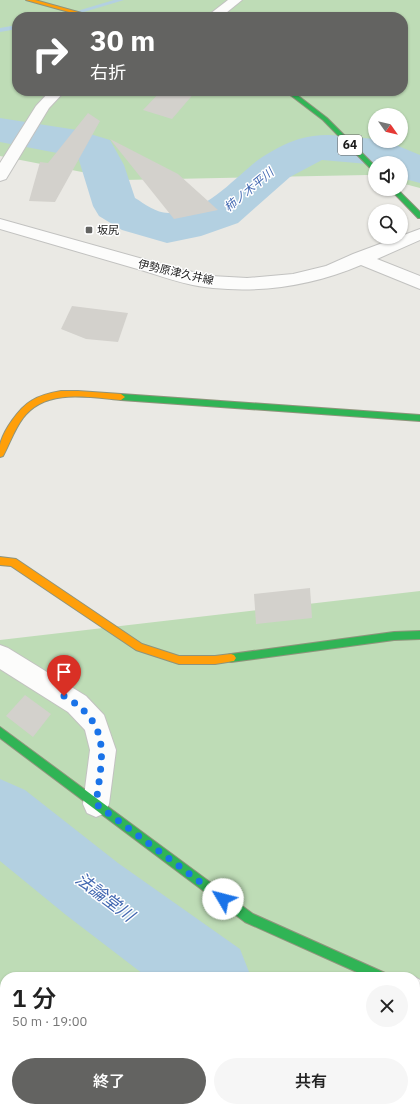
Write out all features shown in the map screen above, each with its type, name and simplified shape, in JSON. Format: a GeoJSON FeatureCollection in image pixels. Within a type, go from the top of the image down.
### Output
{"type":"FeatureCollection","features":[{"type":"Feature","properties":{"kind":"street"},"geometry":{"type":"LineString","coordinates":[[29,0],[74,12]]}},
{"type":"Feature","properties":{"kind":"street"},"geometry":{"type":"LineString","coordinates":[[220,12],[236,0]]}},
{"type":"Feature","properties":{"kind":"street"},"geometry":{"type":"LineString","coordinates":[[0,176],[43,106],[53,96]]}},
{"type":"Feature","properties":{"kind":"street","name":"64"},"geometry":{"type":"LineString","coordinates":[[295,96],[325,119],[368,163]]}},
{"type":"Feature","properties":{"kind":"street"},"geometry":{"type":"LineString","coordinates":[[400,196],[420,216]]}},
{"type":"Feature","properties":{"kind":"street","name":"伊勢原津久井線"},"geometry":{"type":"LineString","coordinates":[[0,224],[175,274],[211,282],[247,284],[293,280],[331,271],[359,258],[420,234]]}},
{"type":"Feature","properties":{"kind":"street"},"geometry":{"type":"LineString","coordinates":[[359,258],[420,283]]}},
{"type":"Feature","properties":{"kind":"street"},"geometry":{"type":"LineString","coordinates":[[0,454],[8,431],[26,406],[45,397],[64,393],[420,418]]}},
{"type":"Feature","properties":{"kind":"street"},"geometry":{"type":"LineString","coordinates":[[0,561],[13,562],[139,647],[179,660],[215,660],[394,636],[420,635]]}},
{"type":"Feature","properties":{"kind":"street"},"geometry":{"type":"LineString","coordinates":[[0,656],[77,704],[95,723],[103,750],[96,804]]}},
{"type":"Feature","properties":{"kind":"street"},"geometry":{"type":"LineString","coordinates":[[0,732],[249,918],[370,972]]}},
{"type":"Feature","properties":{"kind":"green space"},"geometry":{"type":"Polygon","coordinates":[[[0,0],[420,0],[420,188],[408,185],[408,156],[368,156],[367,175],[123,180],[0,156],[0,0]]]}},
{"type":"Feature","properties":{"kind":"green space"},"geometry":{"type":"Polygon","coordinates":[[[420,591],[420,972],[0,972],[0,640],[420,591]]]}},
{"type":"Feature","properties":{"kind":"building"},"geometry":{"type":"Polygon","coordinates":[[[156,96],[192,96],[172,119],[143,110],[156,96]]]}},
{"type":"Feature","properties":{"kind":"building"},"geometry":{"type":"Polygon","coordinates":[[[88,113],[100,121],[55,202],[29,201],[40,162],[48,163],[88,113]]]}},
{"type":"Feature","properties":{"kind":"building"},"geometry":{"type":"Polygon","coordinates":[[[110,139],[178,174],[218,210],[174,219],[110,139]]]}},
{"type":"Feature","properties":{"kind":"building"},"geometry":{"type":"Polygon","coordinates":[[[72,306],[128,313],[118,342],[86,339],[61,329],[72,306]]]}},
{"type":"Feature","properties":{"kind":"building"},"geometry":{"type":"Polygon","coordinates":[[[310,588],[312,618],[256,624],[254,594],[310,588]]]}},
{"type":"Feature","properties":{"kind":"building"},"geometry":{"type":"Polygon","coordinates":[[[25,695],[51,714],[33,737],[6,716],[25,695]]]}},
{"type":"Feature","properties":{"kind":"waterway"},"geometry":{"type":"LineString","coordinates":[[78,12],[121,0]]}},
{"type":"Feature","properties":{"kind":"waterway"},"geometry":{"type":"LineString","coordinates":[[0,30],[12,28]]}},
{"type":"Feature","properties":{"kind":"waterway","name":"柿ノ木平川"},"geometry":{"type":"LineString","coordinates":[[0,130],[77,143],[95,149],[103,165],[115,206],[138,220],[167,228],[185,226],[222,213],[275,168],[313,148],[328,147],[376,152],[420,170]]}},
{"type":"Feature","properties":{"kind":"waterway","name":"法論堂川"},"geometry":{"type":"LineString","coordinates":[[0,815],[92,889],[205,972]]}},
{"type":"Feature","properties":{"kind":"traffic: fast"},"geometry":{"type":"LineString","coordinates":[[295,96],[325,119],[368,163]]}},
{"type":"Feature","properties":{"kind":"traffic: fast"},"geometry":{"type":"LineString","coordinates":[[400,196],[420,216]]}},
{"type":"Feature","properties":{"kind":"traffic: fast"},"geometry":{"type":"LineString","coordinates":[[121,397],[420,418]]}},
{"type":"Feature","properties":{"kind":"traffic: fast"},"geometry":{"type":"LineString","coordinates":[[231,658],[394,636],[420,635]]}},
{"type":"Feature","properties":{"kind":"traffic: fast"},"geometry":{"type":"LineString","coordinates":[[0,732],[249,918],[370,972]]}},
{"type":"Feature","properties":{"kind":"traffic: slow"},"geometry":{"type":"LineString","coordinates":[[29,0],[74,12]]}},
{"type":"Feature","properties":{"kind":"traffic: slow"},"geometry":{"type":"LineString","coordinates":[[0,454],[10,431],[21,415],[33,404],[46,397],[61,394],[121,397]]}},
{"type":"Feature","properties":{"kind":"traffic: slow"},"geometry":{"type":"LineString","coordinates":[[0,561],[13,562],[139,647],[179,660],[215,660],[231,658]]}},
{"type":"Feature","properties":{"kind":"place","name":"坂尻"},"geometry":{"type":"Point","coordinates":[89,230]}},
{"type":"Feature","properties":{"kind":"route"},"geometry":{"type":"LineString","coordinates":[[64,696],[77,704],[95,723],[103,750],[96,804],[223,899]]}}]}
